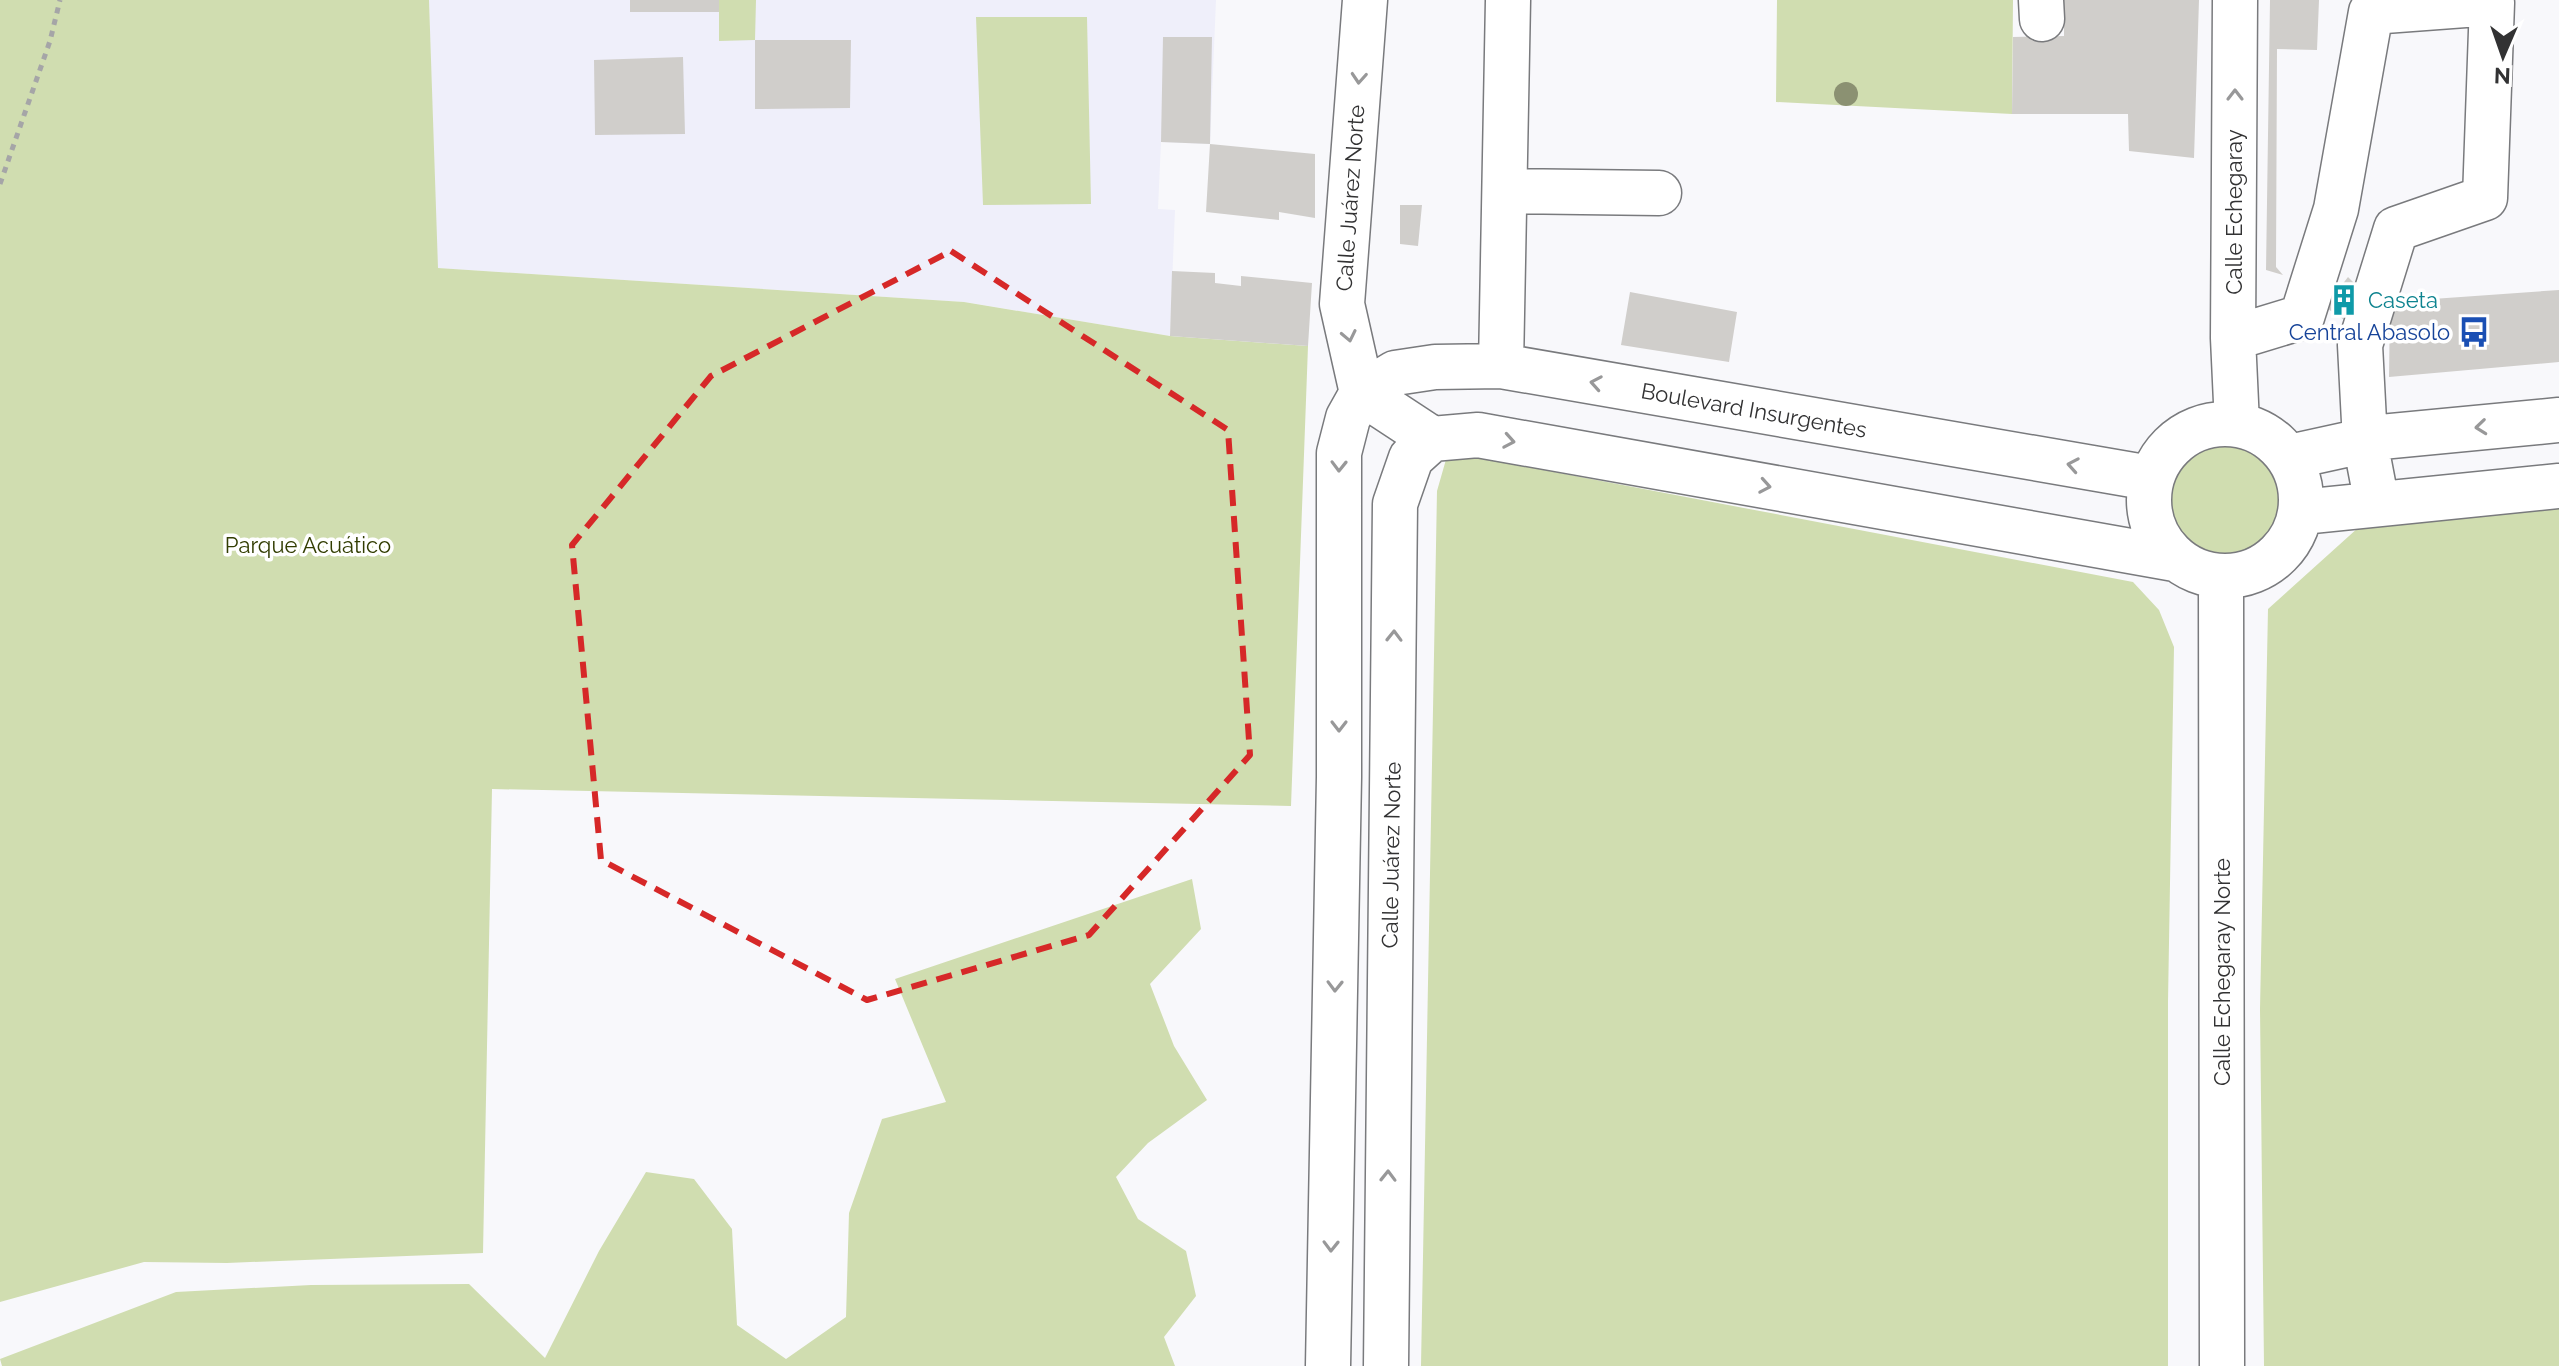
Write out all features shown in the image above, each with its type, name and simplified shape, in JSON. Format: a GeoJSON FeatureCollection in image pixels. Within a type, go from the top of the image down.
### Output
{"type":"FeatureCollection","features":[{"type":"Feature","properties":{"kind":"street","name":"Calle Juárez Norte"},"geometry":{"type":"LineString","coordinates":[[1362,393],[1342,304],[1365,0]]}},
{"type":"Feature","properties":{"kind":"street"},"geometry":{"type":"LineString","coordinates":[[1501,366],[1508,0]]}},
{"type":"Feature","properties":{"kind":"street","name":"Calle Echegaray"},"geometry":{"type":"LineString","coordinates":[[2235,0],[2233,338],[2237,424]]}},
{"type":"Feature","properties":{"kind":"street"},"geometry":{"type":"LineString","coordinates":[[2233,338],[2302,317],[2336,209],[2371,12],[2492,3],[2485,198],[2396,229],[2360,345],[2365,441],[2377,504]]}},
{"type":"Feature","properties":{"kind":"street"},"geometry":{"type":"LineString","coordinates":[[1505,191],[1659,193]]}},
{"type":"Feature","properties":{"kind":"street","name":"Boulevard Insurgentes"},"geometry":{"type":"LineString","coordinates":[[1362,393],[1395,373],[1435,367],[1501,366],[2150,478]]}},
{"type":"Feature","properties":{"kind":"street"},"geometry":{"type":"LineString","coordinates":[[1328,1366],[1339,777],[1339,453],[1348,418],[1362,393],[1432,439],[1478,435],[2175,559],[2197,572],[2221,578],[2259,570],[2287,546],[2302,512],[2301,483],[2290,457],[2267,435],[2237,424],[2200,427],[2169,446],[2150,478],[2150,522],[2175,559]]}},
{"type":"Feature","properties":{"kind":"street"},"geometry":{"type":"LineString","coordinates":[[2290,457],[2365,441],[2559,420]]}},
{"type":"Feature","properties":{"kind":"street","name":"Calle Juárez Norte"},"geometry":{"type":"LineString","coordinates":[[1386,1366],[1395,504],[1411,458],[1432,439]]}},
{"type":"Feature","properties":{"kind":"street"},"geometry":{"type":"LineString","coordinates":[[2302,512],[2559,486]]}},
{"type":"Feature","properties":{"kind":"street","name":"Calle Echegaray Norte"},"geometry":{"type":"LineString","coordinates":[[2221,578],[2222,1366]]}},
{"type":"Feature","properties":{"kind":"path"},"geometry":{"type":"LineString","coordinates":[[0,184],[50,41],[60,0]]}},
{"type":"Feature","properties":{"kind":"highlighted area"},"geometry":{"type":"Polygon","coordinates":[[[951,251],[1228,430],[1250,755],[1089,935],[867,1000],[601,860],[572,545],[711,376],[951,251]]]}},
{"type":"Feature","properties":{"kind":"shaded area"},"geometry":{"type":"Polygon","coordinates":[[[429,0],[1216,0],[1210,144],[1161,142],[1158,209],[1175,210],[1170,336],[964,302],[437,268],[429,0]]]}},
{"type":"Feature","properties":{"kind":"green space","name":"Parque Acuático"},"geometry":{"type":"Polygon","coordinates":[[[0,0],[429,0],[438,268],[964,302],[1170,336],[1308,346],[1291,806],[492,789],[483,1253],[227,1263],[144,1262],[0,1302],[0,0]]]}},
{"type":"Feature","properties":{"kind":"green space"},"geometry":{"type":"Polygon","coordinates":[[[719,0],[756,0],[755,40],[719,41],[719,0]]]}},
{"type":"Feature","properties":{"kind":"green space"},"geometry":{"type":"Polygon","coordinates":[[[1777,0],[2013,0],[2012,114],[1776,102],[1777,0]]]}},
{"type":"Feature","properties":{"kind":"green space"},"geometry":{"type":"Polygon","coordinates":[[[976,17],[1087,17],[1091,204],[983,205],[976,17]]]}},
{"type":"Feature","properties":{"kind":"green space"},"geometry":{"type":"Polygon","coordinates":[[[2224,436],[2248,441],[2268,455],[2282,475],[2287,499],[2282,523],[2268,543],[2248,557],[2224,562],[2200,557],[2180,543],[2166,523],[2161,499],[2166,475],[2180,455],[2200,441],[2224,436]]]}},
{"type":"Feature","properties":{"kind":"green space"},"geometry":{"type":"Polygon","coordinates":[[[1447,456],[1481,458],[2133,582],[2159,610],[2174,647],[2168,1002],[2168,1366],[1421,1366],[1437,491],[1447,456]]]}},
{"type":"Feature","properties":{"kind":"green space"},"geometry":{"type":"Polygon","coordinates":[[[2559,498],[2559,1366],[2264,1366],[2260,1009],[2268,609],[2359,527],[2559,498]]]}},
{"type":"Feature","properties":{"kind":"green space"},"geometry":{"type":"Polygon","coordinates":[[[1192,879],[1201,929],[1150,984],[1174,1046],[1207,1100],[1148,1143],[1116,1177],[1138,1219],[1186,1251],[1196,1296],[1164,1337],[1175,1366],[2,1366],[0,1359],[176,1292],[311,1285],[469,1284],[545,1358],[599,1251],[646,1172],[694,1179],[732,1229],[737,1325],[786,1359],[846,1317],[849,1213],[882,1119],[946,1102],[895,979],[1192,879]]]}},
{"type":"Feature","properties":{"kind":"building"},"geometry":{"type":"Polygon","coordinates":[[[630,0],[719,0],[719,12],[630,12],[630,0]]]}},
{"type":"Feature","properties":{"kind":"building"},"geometry":{"type":"Polygon","coordinates":[[[2064,0],[2199,0],[2194,158],[2129,151],[2128,114],[2012,114],[2013,37],[2064,36],[2064,0]]]}},
{"type":"Feature","properties":{"kind":"building","name":"Central Abasolo"},"geometry":{"type":"Polygon","coordinates":[[[2270,0],[2319,0],[2317,50],[2277,49],[2276,267],[2283,275],[2266,270],[2270,0]]]}},
{"type":"Feature","properties":{"kind":"building"},"geometry":{"type":"Polygon","coordinates":[[[1163,37],[1212,37],[1210,144],[1161,142],[1163,37]]]}},
{"type":"Feature","properties":{"kind":"building"},"geometry":{"type":"Polygon","coordinates":[[[755,40],[851,40],[850,108],[755,109],[755,40]]]}},
{"type":"Feature","properties":{"kind":"building"},"geometry":{"type":"Polygon","coordinates":[[[683,57],[685,134],[595,135],[594,60],[683,57]]]}},
{"type":"Feature","properties":{"kind":"building"},"geometry":{"type":"Polygon","coordinates":[[[1210,144],[1315,154],[1315,218],[1279,212],[1279,220],[1206,212],[1210,144]]]}},
{"type":"Feature","properties":{"kind":"building"},"geometry":{"type":"Polygon","coordinates":[[[1400,205],[1422,205],[1418,246],[1400,244],[1400,205]]]}},
{"type":"Feature","properties":{"kind":"building"},"geometry":{"type":"Polygon","coordinates":[[[1172,271],[1215,273],[1215,283],[1241,286],[1241,276],[1312,283],[1308,346],[1170,336],[1172,271]]]}},
{"type":"Feature","properties":{"kind":"building","name":"Caseta"},"geometry":{"type":"Polygon","coordinates":[[[2348,277],[2364,293],[2343,319],[2325,307],[2348,277]]]}},
{"type":"Feature","properties":{"kind":"building","name":"Central Abasolo"},"geometry":{"type":"Polygon","coordinates":[[[2559,290],[2559,362],[2389,377],[2390,302],[2559,290]]]}},
{"type":"Feature","properties":{"kind":"building"},"geometry":{"type":"Polygon","coordinates":[[[1630,292],[1737,312],[1729,362],[1621,345],[1630,292]]]}},
{"type":"Feature","properties":{"kind":"place","name":"Caseta"},"geometry":{"type":"Point","coordinates":[2344,300]}},
{"type":"Feature","properties":{"kind":"place","name":"Central Abasolo"},"geometry":{"type":"Point","coordinates":[2474,332]}}]}
